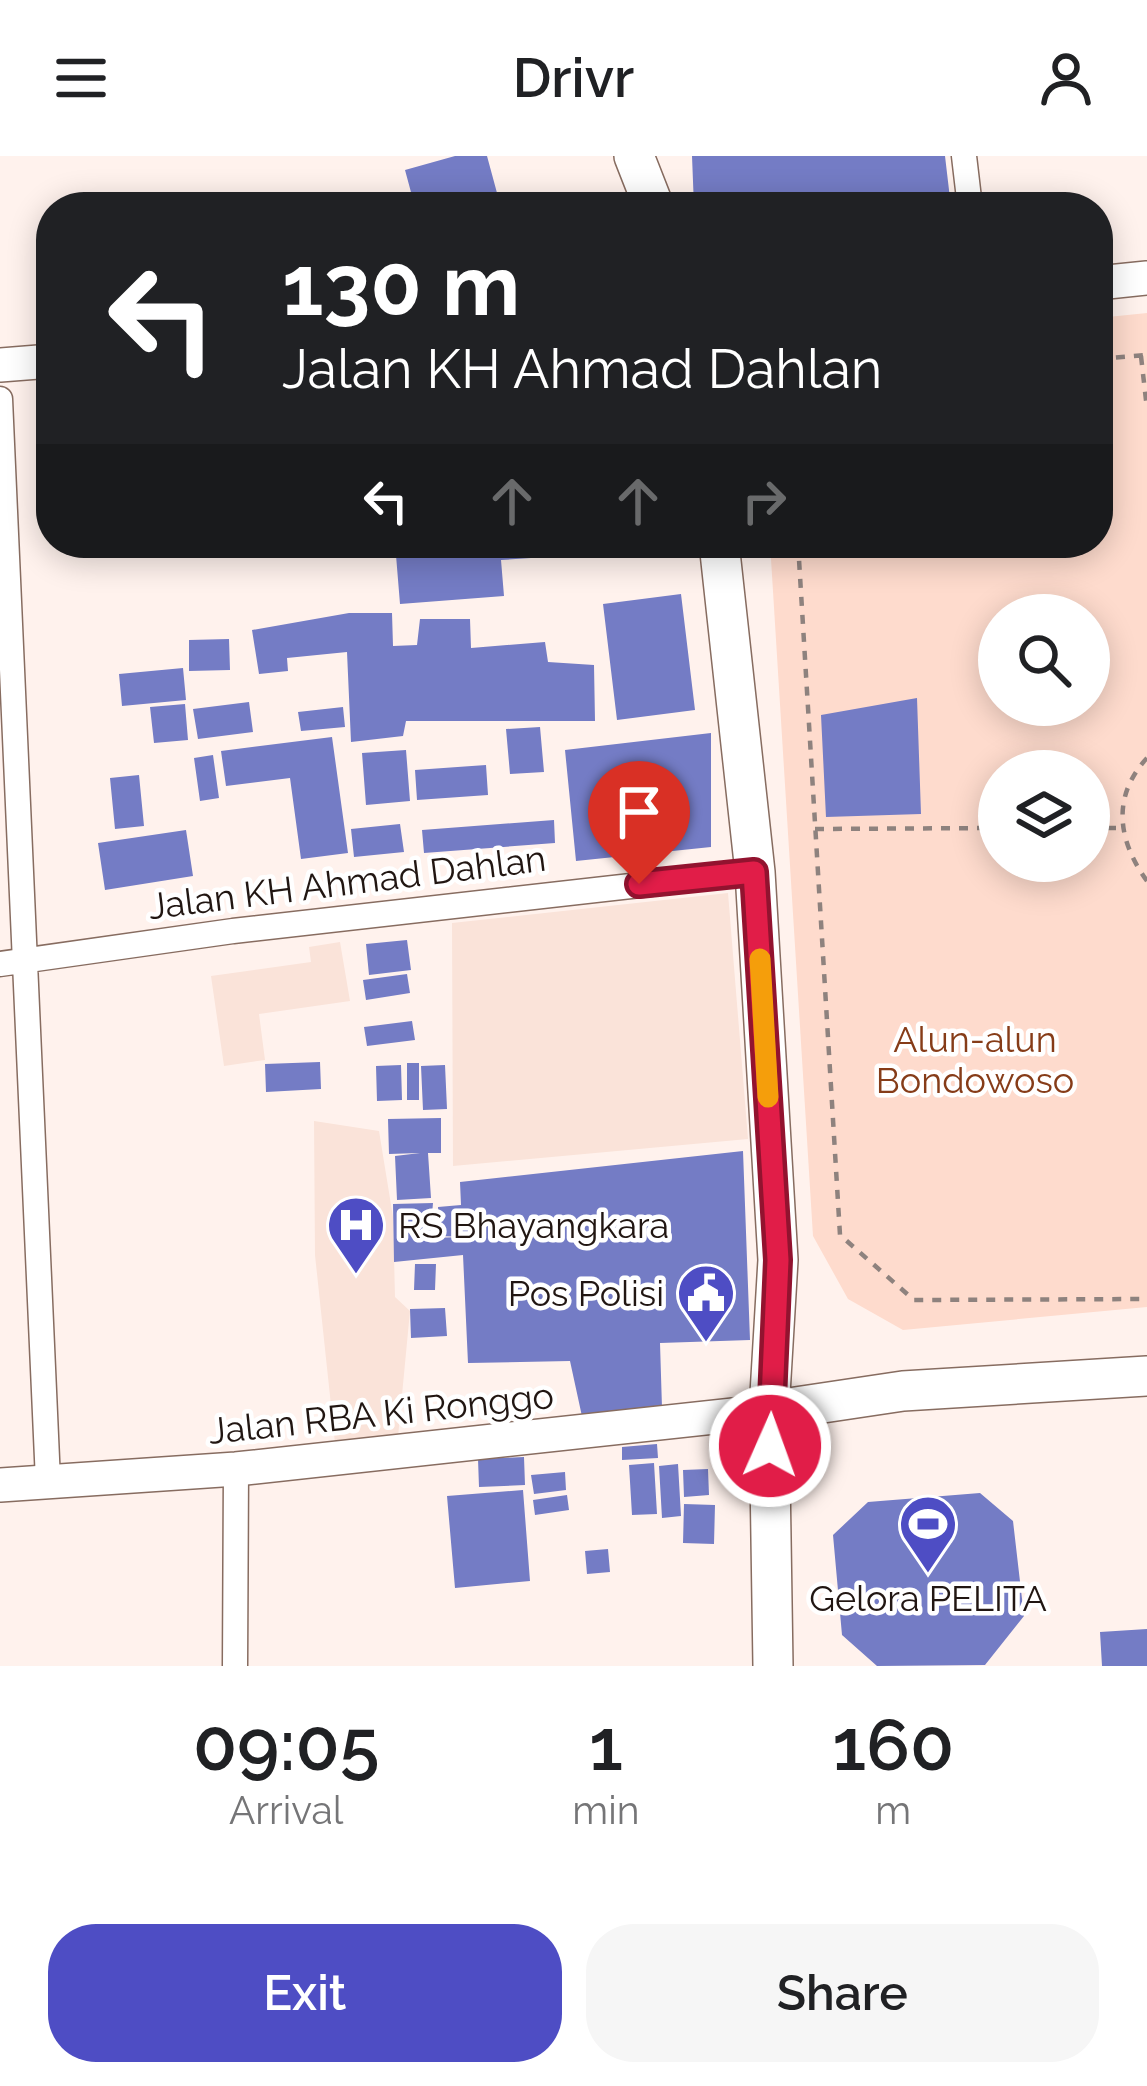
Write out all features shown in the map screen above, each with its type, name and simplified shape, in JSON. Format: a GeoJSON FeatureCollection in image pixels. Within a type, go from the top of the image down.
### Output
{"type":"FeatureCollection","features":[{"type":"Feature","properties":{"kind":"main road"},"geometry":{"type":"LineString","coordinates":[[634,156],[648,192]]}},
{"type":"Feature","properties":{"kind":"main road"},"geometry":{"type":"LineString","coordinates":[[1113,281],[1147,278]]}},
{"type":"Feature","properties":{"kind":"main road"},"geometry":{"type":"LineString","coordinates":[[0,365],[36,362]]}},
{"type":"Feature","properties":{"kind":"main road"},"geometry":{"type":"LineString","coordinates":[[721,558],[754,872],[778,1260],[769,1411],[773,1666]]}},
{"type":"Feature","properties":{"kind":"main road"},"geometry":{"type":"LineString","coordinates":[[769,1411],[903,1391],[1147,1376]]}},
{"type":"Feature","properties":{"kind":"main road","name":"Jalan RBA Ki Ronggo"},"geometry":{"type":"LineString","coordinates":[[0,1485],[236,1468],[769,1411]]}},
{"type":"Feature","properties":{"kind":"street"},"geometry":{"type":"LineString","coordinates":[[964,156],[968,192]]}},
{"type":"Feature","properties":{"kind":"street"},"geometry":{"type":"LineString","coordinates":[[0,399],[11,962],[48,1481]]}},
{"type":"Feature","properties":{"kind":"street","name":"Jalan KH Ahmad Dahlan"},"geometry":{"type":"LineString","coordinates":[[11,962],[233,931],[754,872]]}},
{"type":"Feature","properties":{"kind":"street"},"geometry":{"type":"LineString","coordinates":[[235,1666],[236,1468]]}},
{"type":"Feature","properties":{"kind":"path"},"geometry":{"type":"LineString","coordinates":[[1113,357],[1144,355],[1147,410]]}},
{"type":"Feature","properties":{"kind":"path"},"geometry":{"type":"LineString","coordinates":[[800,558],[840,1235],[914,1300],[1147,1299]]}},
{"type":"Feature","properties":{"kind":"path"},"geometry":{"type":"LineString","coordinates":[[1147,758],[1123,798],[1121,828],[1129,856],[1147,881]]}},
{"type":"Feature","properties":{"kind":"path"},"geometry":{"type":"LineString","coordinates":[[815,829],[978,828]]}},
{"type":"Feature","properties":{"kind":"path"},"geometry":{"type":"LineString","coordinates":[[1110,828],[1121,828]]}},
{"type":"Feature","properties":{"kind":"shaded area"},"geometry":{"type":"Polygon","coordinates":[[[728,893],[748,1139],[453,1166],[452,923],[728,893]]]}},
{"type":"Feature","properties":{"kind":"shaded area"},"geometry":{"type":"Polygon","coordinates":[[[340,942],[350,1001],[259,1014],[265,1060],[224,1066],[211,976],[311,962],[309,947],[340,942]]]}},
{"type":"Feature","properties":{"kind":"shaded area","name":"RS Bhayangkara"},"geometry":{"type":"Polygon","coordinates":[[[314,1121],[379,1131],[393,1217],[395,1297],[410,1311],[398,1437],[335,1443],[315,1255],[314,1121]]]}},
{"type":"Feature","properties":{"kind":"green space","name":"Alun-alun Bondowoso"},"geometry":{"type":"Polygon","coordinates":[[[1147,313],[1147,1307],[903,1330],[848,1299],[813,1236],[771,558],[1113,558],[1113,316],[1147,313]]]}},
{"type":"Feature","properties":{"kind":"building"},"geometry":{"type":"Polygon","coordinates":[[[455,156],[487,156],[497,192],[411,192],[405,170],[455,156]]]}},
{"type":"Feature","properties":{"kind":"building"},"geometry":{"type":"Polygon","coordinates":[[[692,156],[945,156],[949,192],[693,192],[692,156]]]}},
{"type":"Feature","properties":{"kind":"building"},"geometry":{"type":"Polygon","coordinates":[[[396,558],[531,558],[501,560],[504,596],[400,604],[396,558]]]}},
{"type":"Feature","properties":{"kind":"building"},"geometry":{"type":"Polygon","coordinates":[[[681,594],[695,710],[617,720],[603,604],[681,594]]]}},
{"type":"Feature","properties":{"kind":"building"},"geometry":{"type":"Polygon","coordinates":[[[349,613],[392,613],[393,646],[417,645],[420,619],[470,619],[471,648],[545,642],[548,662],[594,665],[595,721],[406,721],[403,736],[351,742],[347,652],[287,658],[288,671],[259,674],[252,630],[349,613]]]}},
{"type":"Feature","properties":{"kind":"building"},"geometry":{"type":"Polygon","coordinates":[[[229,639],[230,670],[189,671],[189,640],[229,639]]]}},
{"type":"Feature","properties":{"kind":"building"},"geometry":{"type":"Polygon","coordinates":[[[183,668],[186,700],[122,706],[119,674],[183,668]]]}},
{"type":"Feature","properties":{"kind":"building"},"geometry":{"type":"Polygon","coordinates":[[[917,698],[921,814],[826,817],[821,715],[917,698]]]}},
{"type":"Feature","properties":{"kind":"building"},"geometry":{"type":"Polygon","coordinates":[[[249,702],[253,732],[198,739],[193,709],[249,702]]]}},
{"type":"Feature","properties":{"kind":"building"},"geometry":{"type":"Polygon","coordinates":[[[185,704],[188,740],[154,743],[150,707],[185,704]]]}},
{"type":"Feature","properties":{"kind":"building"},"geometry":{"type":"Polygon","coordinates":[[[343,707],[345,727],[301,731],[298,712],[343,707]]]}},
{"type":"Feature","properties":{"kind":"building"},"geometry":{"type":"Polygon","coordinates":[[[540,727],[544,772],[510,774],[506,729],[540,727]]]}},
{"type":"Feature","properties":{"kind":"building"},"geometry":{"type":"Polygon","coordinates":[[[711,733],[711,847],[576,861],[565,750],[711,733]]]}},
{"type":"Feature","properties":{"kind":"building"},"geometry":{"type":"Polygon","coordinates":[[[332,737],[348,853],[301,859],[290,778],[226,786],[221,751],[332,737]]]}},
{"type":"Feature","properties":{"kind":"building"},"geometry":{"type":"Polygon","coordinates":[[[406,750],[410,801],[366,805],[362,753],[406,750]]]}},
{"type":"Feature","properties":{"kind":"building"},"geometry":{"type":"Polygon","coordinates":[[[213,755],[219,798],[200,801],[194,758],[213,755]]]}},
{"type":"Feature","properties":{"kind":"building"},"geometry":{"type":"Polygon","coordinates":[[[486,765],[488,795],[417,800],[415,770],[486,765]]]}},
{"type":"Feature","properties":{"kind":"building"},"geometry":{"type":"Polygon","coordinates":[[[139,775],[144,826],[115,829],[110,778],[139,775]]]}},
{"type":"Feature","properties":{"kind":"building"},"geometry":{"type":"Polygon","coordinates":[[[554,820],[555,843],[424,853],[422,830],[554,820]]]}},
{"type":"Feature","properties":{"kind":"building"},"geometry":{"type":"Polygon","coordinates":[[[400,824],[404,852],[354,857],[351,829],[400,824]]]}},
{"type":"Feature","properties":{"kind":"building"},"geometry":{"type":"Polygon","coordinates":[[[186,830],[193,876],[105,890],[98,843],[186,830]]]}},
{"type":"Feature","properties":{"kind":"building"},"geometry":{"type":"Polygon","coordinates":[[[407,940],[411,970],[369,975],[366,944],[407,940]]]}},
{"type":"Feature","properties":{"kind":"building"},"geometry":{"type":"Polygon","coordinates":[[[407,974],[410,993],[366,1000],[363,980],[407,974]]]}},
{"type":"Feature","properties":{"kind":"building"},"geometry":{"type":"Polygon","coordinates":[[[412,1021],[415,1040],[367,1046],[364,1027],[412,1021]]]}},
{"type":"Feature","properties":{"kind":"building"},"geometry":{"type":"Polygon","coordinates":[[[320,1062],[321,1089],[266,1092],[265,1064],[320,1062]]]}},
{"type":"Feature","properties":{"kind":"building"},"geometry":{"type":"Polygon","coordinates":[[[407,1063],[419,1063],[419,1100],[407,1100],[407,1063]]]}},
{"type":"Feature","properties":{"kind":"building"},"geometry":{"type":"Polygon","coordinates":[[[401,1065],[402,1100],[377,1101],[376,1066],[401,1065]]]}},
{"type":"Feature","properties":{"kind":"building"},"geometry":{"type":"Polygon","coordinates":[[[445,1065],[447,1109],[423,1110],[421,1066],[445,1065]]]}},
{"type":"Feature","properties":{"kind":"building"},"geometry":{"type":"Polygon","coordinates":[[[441,1118],[441,1153],[428,1153],[431,1198],[397,1200],[395,1156],[420,1153],[389,1154],[388,1119],[441,1118]]]}},
{"type":"Feature","properties":{"kind":"building"},"geometry":{"type":"Polygon","coordinates":[[[743,1151],[750,1340],[660,1343],[662,1408],[583,1421],[570,1361],[468,1363],[463,1255],[394,1262],[393,1204],[433,1203],[430,1238],[463,1237],[440,1236],[438,1207],[461,1205],[460,1182],[743,1151]]]}},
{"type":"Feature","properties":{"kind":"building"},"geometry":{"type":"Polygon","coordinates":[[[415,1264],[436,1264],[435,1290],[414,1290],[415,1264]]]}},
{"type":"Feature","properties":{"kind":"building"},"geometry":{"type":"Polygon","coordinates":[[[445,1308],[447,1336],[411,1338],[410,1309],[445,1308]]]}},
{"type":"Feature","properties":{"kind":"building"},"geometry":{"type":"Polygon","coordinates":[[[657,1444],[658,1458],[622,1460],[622,1447],[657,1444]]]}},
{"type":"Feature","properties":{"kind":"building"},"geometry":{"type":"Polygon","coordinates":[[[524,1457],[525,1485],[479,1487],[478,1459],[524,1457]]]}},
{"type":"Feature","properties":{"kind":"building"},"geometry":{"type":"Polygon","coordinates":[[[654,1463],[657,1514],[632,1515],[629,1465],[654,1463]]]}},
{"type":"Feature","properties":{"kind":"building"},"geometry":{"type":"Polygon","coordinates":[[[678,1464],[681,1516],[662,1518],[659,1466],[678,1464]]]}},
{"type":"Feature","properties":{"kind":"building"},"geometry":{"type":"Polygon","coordinates":[[[708,1469],[709,1495],[684,1497],[683,1470],[708,1469]]]}},
{"type":"Feature","properties":{"kind":"building"},"geometry":{"type":"Polygon","coordinates":[[[565,1472],[566,1490],[534,1494],[531,1475],[565,1472]]]}},
{"type":"Feature","properties":{"kind":"building"},"geometry":{"type":"Polygon","coordinates":[[[523,1490],[530,1581],[455,1588],[447,1496],[523,1490]]]}},
{"type":"Feature","properties":{"kind":"building","name":"Gelora PELITA"},"geometry":{"type":"Polygon","coordinates":[[[980,1493],[1013,1521],[1024,1616],[985,1665],[877,1666],[842,1635],[833,1535],[868,1502],[980,1493]]]}},
{"type":"Feature","properties":{"kind":"building"},"geometry":{"type":"Polygon","coordinates":[[[567,1495],[569,1510],[535,1515],[533,1500],[567,1495]]]}},
{"type":"Feature","properties":{"kind":"building"},"geometry":{"type":"Polygon","coordinates":[[[684,1504],[715,1505],[714,1544],[683,1543],[684,1504]]]}},
{"type":"Feature","properties":{"kind":"building"},"geometry":{"type":"Polygon","coordinates":[[[608,1549],[610,1572],[587,1574],[585,1551],[608,1549]]]}},
{"type":"Feature","properties":{"kind":"building"},"geometry":{"type":"Polygon","coordinates":[[[1147,1629],[1147,1666],[1102,1666],[1100,1632],[1147,1629]]]}},
{"type":"Feature","properties":{"kind":"slow traffic"},"geometry":{"type":"LineString","coordinates":[[760,959],[768,1097]]}},
{"type":"Feature","properties":{"kind":"place","name":"RS Bhayangkara"},"geometry":{"type":"Point","coordinates":[356,1276]}},
{"type":"Feature","properties":{"kind":"place","name":"Pos Polisi"},"geometry":{"type":"Point","coordinates":[706,1344]}},
{"type":"Feature","properties":{"kind":"place","name":"Gelora PELITA"},"geometry":{"type":"Point","coordinates":[928,1575]}},
{"type":"Feature","properties":{"kind":"route"},"geometry":{"type":"LineString","coordinates":[[639,884],[754,872],[778,1260],[770,1446]]}}]}
